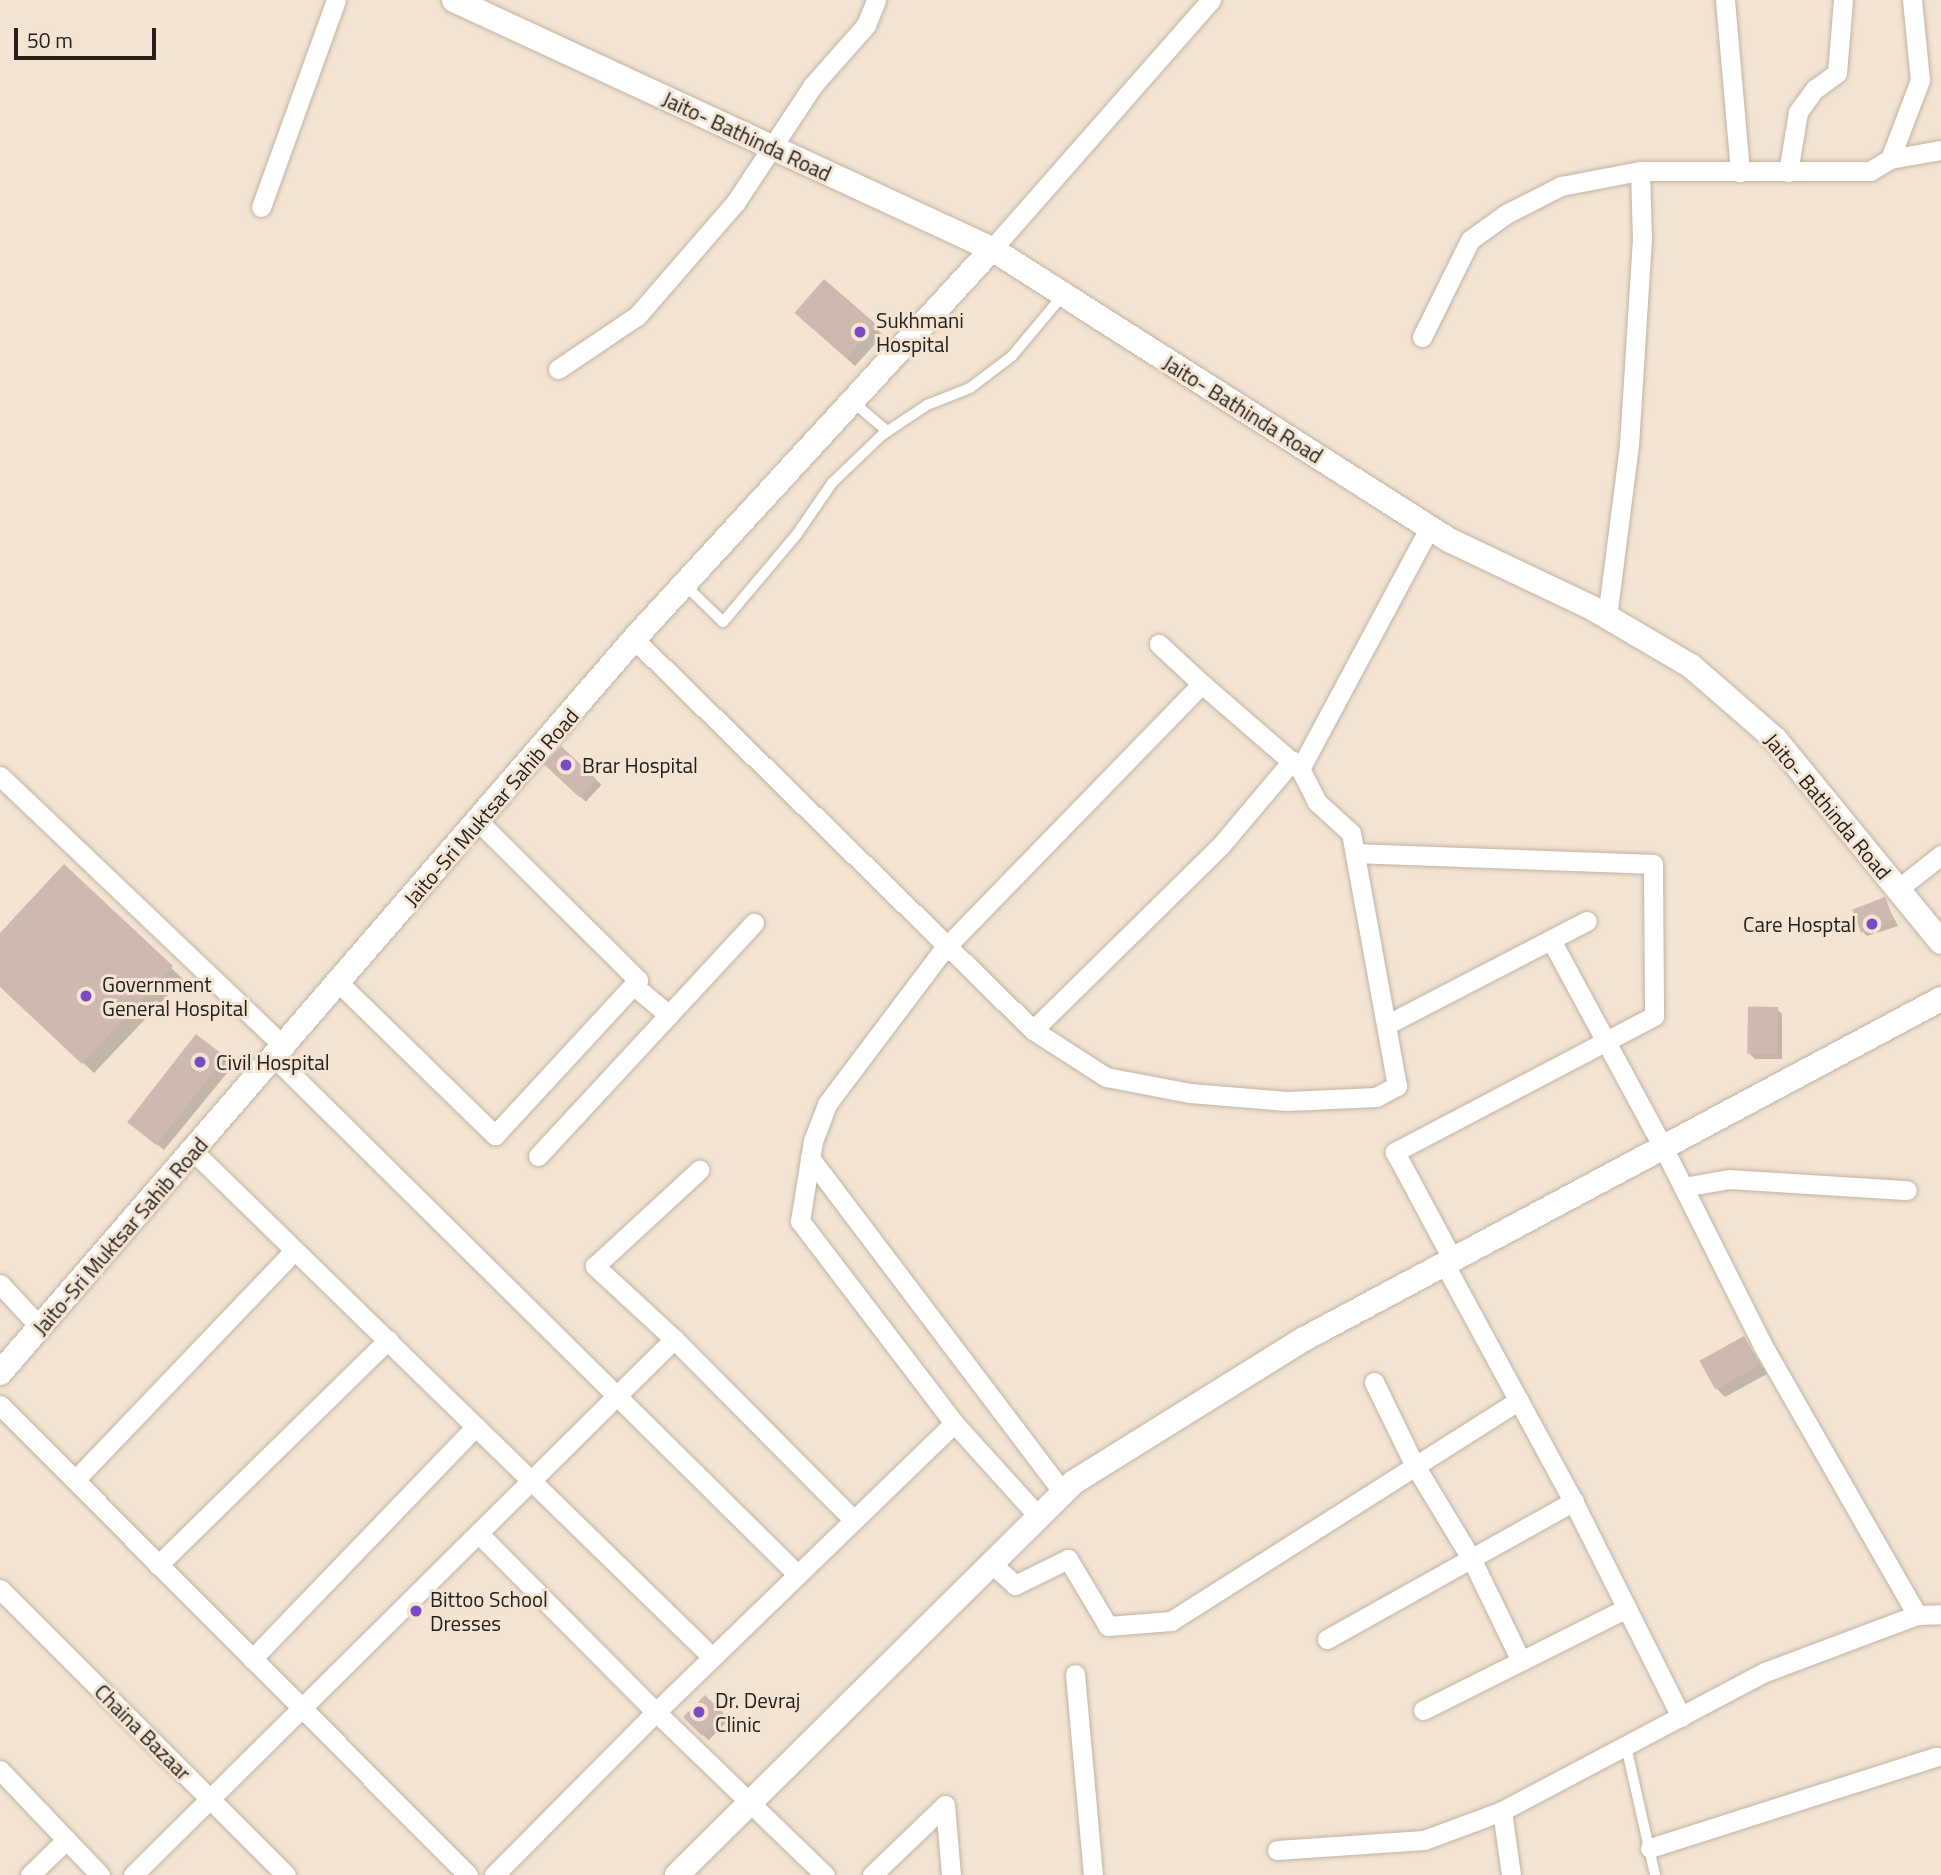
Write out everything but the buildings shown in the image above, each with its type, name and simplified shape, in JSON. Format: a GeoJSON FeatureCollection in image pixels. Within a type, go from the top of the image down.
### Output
{"type":"FeatureCollection","features":[{"type":"Feature","properties":{"kind":"street"},"geometry":{"type":"LineString","coordinates":[[261,207],[336,0]]}},
{"type":"Feature","properties":{"kind":"street","name":"Jaito- Bathinda Road"},"geometry":{"type":"LineString","coordinates":[[454,0],[992,249],[1430,527],[1607,617],[1690,666],[1775,739],[1941,942]]}},
{"type":"Feature","properties":{"kind":"street"},"geometry":{"type":"LineString","coordinates":[[558,369],[637,316],[735,203],[813,85],[866,25],[876,0]]}},
{"type":"Feature","properties":{"kind":"street"},"geometry":{"type":"LineString","coordinates":[[992,249],[1211,0]]}},
{"type":"Feature","properties":{"kind":"street"},"geometry":{"type":"LineString","coordinates":[[1725,0],[1740,172]]}},
{"type":"Feature","properties":{"kind":"street"},"geometry":{"type":"LineString","coordinates":[[1788,172],[1798,112],[1815,89],[1837,74],[1843,0]]}},
{"type":"Feature","properties":{"kind":"street"},"geometry":{"type":"LineString","coordinates":[[1890,159],[1920,80],[1912,0]]}},
{"type":"Feature","properties":{"kind":"street"},"geometry":{"type":"LineString","coordinates":[[1422,337],[1470,240],[1506,214],[1561,186],[1640,171],[1870,171],[1890,159],[1941,150]]}},
{"type":"Feature","properties":{"kind":"street"},"geometry":{"type":"LineString","coordinates":[[1607,617],[1629,444],[1642,241],[1640,171]]}},
{"type":"Feature","properties":{"kind":"street","name":"Jaito-Sri Muktsar Sahib Road"},"geometry":{"type":"LineString","coordinates":[[0,1373],[340,983],[634,639],[992,249]]}},
{"type":"Feature","properties":{"kind":"street"},"geometry":{"type":"LineString","coordinates":[[1033,1030],[1222,844],[1296,765],[1430,527]]}},
{"type":"Feature","properties":{"kind":"street"},"geometry":{"type":"LineString","coordinates":[[634,639],[1033,1030],[1106,1077],[1190,1093],[1287,1101],[1376,1097],[1397,1086],[1351,833],[1317,802],[1296,765],[1158,644]]}},
{"type":"Feature","properties":{"kind":"street"},"geometry":{"type":"LineString","coordinates":[[1040,1517],[954,1423],[800,1221],[810,1158],[827,1104],[947,946],[1202,684]]}},
{"type":"Feature","properties":{"kind":"street"},"geometry":{"type":"LineString","coordinates":[[0,776],[280,1052],[797,1575]]}},
{"type":"Feature","properties":{"kind":"street"},"geometry":{"type":"LineString","coordinates":[[340,983],[495,1135],[638,980],[478,821]]}},
{"type":"Feature","properties":{"kind":"street"},"geometry":{"type":"LineString","coordinates":[[1355,853],[1653,864],[1654,1016],[1395,1152],[1681,1717]]}},
{"type":"Feature","properties":{"kind":"street"},"geometry":{"type":"LineString","coordinates":[[1898,889],[1941,855]]}},
{"type":"Feature","properties":{"kind":"street"},"geometry":{"type":"LineString","coordinates":[[1386,1025],[1587,921]]}},
{"type":"Feature","properties":{"kind":"street"},"geometry":{"type":"LineString","coordinates":[[538,1156],[754,923]]}},
{"type":"Feature","properties":{"kind":"street"},"geometry":{"type":"LineString","coordinates":[[1551,940],[1664,1149],[1763,1346],[1917,1615]]}},
{"type":"Feature","properties":{"kind":"street"},"geometry":{"type":"LineString","coordinates":[[633,985],[669,1015]]}},
{"type":"Feature","properties":{"kind":"street"},"geometry":{"type":"LineString","coordinates":[[677,1875],[1074,1482],[1304,1339],[1941,999]]}},
{"type":"Feature","properties":{"kind":"street"},"geometry":{"type":"LineString","coordinates":[[194,1152],[712,1657]]}},
{"type":"Feature","properties":{"kind":"street"},"geometry":{"type":"LineString","coordinates":[[810,1158],[1063,1493]]}},
{"type":"Feature","properties":{"kind":"street"},"geometry":{"type":"LineString","coordinates":[[699,1170],[595,1266],[674,1339],[853,1520]]}},
{"type":"Feature","properties":{"kind":"street"},"geometry":{"type":"LineString","coordinates":[[1683,1187],[1730,1178],[1907,1190]]}},
{"type":"Feature","properties":{"kind":"street"},"geometry":{"type":"LineString","coordinates":[[75,1480],[295,1250]]}},
{"type":"Feature","properties":{"kind":"street"},"geometry":{"type":"LineString","coordinates":[[0,1284],[40,1327]]}},
{"type":"Feature","properties":{"kind":"street"},"geometry":{"type":"LineString","coordinates":[[134,1875],[674,1339]]}},
{"type":"Feature","properties":{"kind":"street"},"geometry":{"type":"LineString","coordinates":[[158,1565],[388,1340]]}},
{"type":"Feature","properties":{"kind":"street"},"geometry":{"type":"LineString","coordinates":[[1374,1382],[1414,1464],[1471,1558],[1521,1661]]}},
{"type":"Feature","properties":{"kind":"street"},"geometry":{"type":"LineString","coordinates":[[992,1564],[1015,1585],[1068,1559],[1108,1626],[1171,1621],[1414,1464],[1519,1400]]}},
{"type":"Feature","properties":{"kind":"street"},"geometry":{"type":"LineString","coordinates":[[0,1405],[468,1875]]}},
{"type":"Feature","properties":{"kind":"street"},"geometry":{"type":"LineString","coordinates":[[494,1875],[656,1712],[954,1423]]}},
{"type":"Feature","properties":{"kind":"street"},"geometry":{"type":"LineString","coordinates":[[252,1659],[476,1426]]}},
{"type":"Feature","properties":{"kind":"street"},"geometry":{"type":"LineString","coordinates":[[1327,1639],[1574,1501]]}},
{"type":"Feature","properties":{"kind":"street"},"geometry":{"type":"LineString","coordinates":[[479,1534],[656,1712],[753,1802],[825,1875]]}},
{"type":"Feature","properties":{"kind":"street","name":"Chaina Bazaar"},"geometry":{"type":"LineString","coordinates":[[0,1589],[286,1875]]}},
{"type":"Feature","properties":{"kind":"street"},"geometry":{"type":"LineString","coordinates":[[1423,1710],[1627,1608]]}},
{"type":"Feature","properties":{"kind":"street"},"geometry":{"type":"LineString","coordinates":[[1277,1850],[1424,1840],[1502,1811],[1765,1672],[1917,1615],[1941,1614]]}},
{"type":"Feature","properties":{"kind":"street"},"geometry":{"type":"LineString","coordinates":[[1075,1674],[1093,1875]]}},
{"type":"Feature","properties":{"kind":"street"},"geometry":{"type":"LineString","coordinates":[[1650,1848],[1936,1757]]}},
{"type":"Feature","properties":{"kind":"street"},"geometry":{"type":"LineString","coordinates":[[0,1770],[100,1875]]}},
{"type":"Feature","properties":{"kind":"street"},"geometry":{"type":"LineString","coordinates":[[872,1875],[945,1805],[951,1875]]}},
{"type":"Feature","properties":{"kind":"street"},"geometry":{"type":"LineString","coordinates":[[1502,1811],[1511,1875]]}},
{"type":"Feature","properties":{"kind":"street"},"geometry":{"type":"LineString","coordinates":[[30,1875],[66,1840]]}},
{"type":"Feature","properties":{"kind":"lane"},"geometry":{"type":"LineString","coordinates":[[684,585],[723,622],[797,534],[832,483],[887,431],[927,405],[970,388],[1012,356],[1063,295]]}},
{"type":"Feature","properties":{"kind":"lane"},"geometry":{"type":"LineString","coordinates":[[852,401],[887,431]]}},
{"type":"Feature","properties":{"kind":"lane"},"geometry":{"type":"LineString","coordinates":[[1626,1746],[1655,1875]]}},
{"type":"Feature","properties":{"kind":"place","name":"Sukhmani Hospital"},"geometry":{"type":"Point","coordinates":[860,332]}},
{"type":"Feature","properties":{"kind":"place","name":"Brar Hospital"},"geometry":{"type":"Point","coordinates":[566,765]}},
{"type":"Feature","properties":{"kind":"place","name":"Care Hosptal"},"geometry":{"type":"Point","coordinates":[1872,924]}},
{"type":"Feature","properties":{"kind":"place","name":"Government General Hospital"},"geometry":{"type":"Point","coordinates":[86,996]}},
{"type":"Feature","properties":{"kind":"place","name":"Civil Hospital"},"geometry":{"type":"Point","coordinates":[200,1062]}},
{"type":"Feature","properties":{"kind":"place","name":"Bittoo School Dresses"},"geometry":{"type":"Point","coordinates":[416,1611]}},
{"type":"Feature","properties":{"kind":"place","name":"Dr. Devraj Clinic"},"geometry":{"type":"Point","coordinates":[699,1712]}}]}
